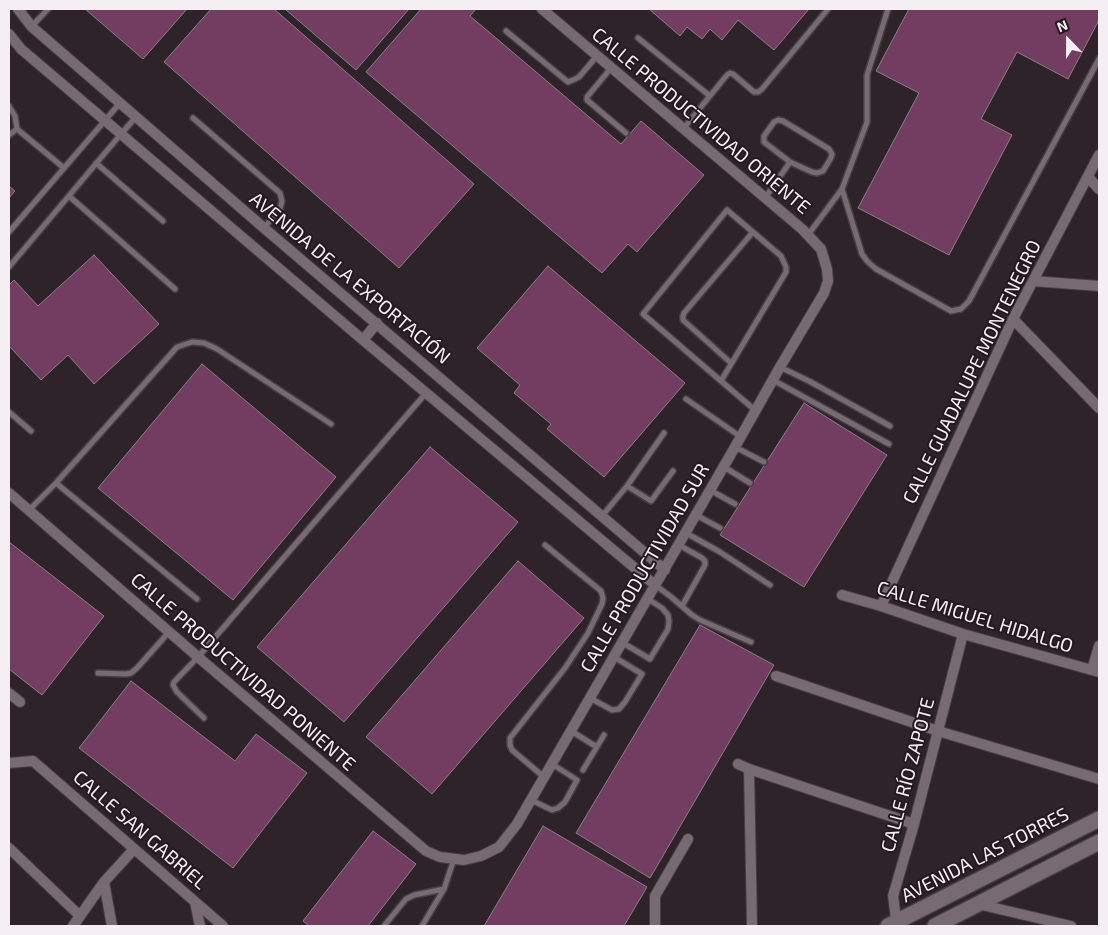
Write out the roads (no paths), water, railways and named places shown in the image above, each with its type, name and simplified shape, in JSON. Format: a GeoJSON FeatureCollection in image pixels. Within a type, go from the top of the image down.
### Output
{"type":"FeatureCollection","features":[{"type":"Feature","properties":{"kind":"street","name":"AVENIDA DE LA EXPORTACIÓN"},"geometry":{"type":"LineString","coordinates":[[18,9],[32,27],[664,570]]}},
{"type":"Feature","properties":{"kind":"street","name":"CALLE PRODUCTIVIDAD ORIENTE"},"geometry":{"type":"LineString","coordinates":[[542,9],[802,229],[821,249],[827,269]]}},
{"type":"Feature","properties":{"kind":"street","name":"AVENIDA DE LA EXPORTACIÓN"},"geometry":{"type":"LineString","coordinates":[[9,34],[21,48],[121,134],[363,340],[656,585]]}},
{"type":"Feature","properties":{"kind":"street","name":"CALLE GUADALUPE MONTENEGRO"},"geometry":{"type":"LineString","coordinates":[[881,606],[1013,319],[1099,155]]}},
{"type":"Feature","properties":{"kind":"street"},"geometry":{"type":"LineString","coordinates":[[1088,177],[1099,189]]}},
{"type":"Feature","properties":{"kind":"street","name":"CALLE PRODUCTIVIDAD SUR"},"geometry":{"type":"LineString","coordinates":[[459,860],[481,856],[498,847],[517,824],[824,293],[828,281],[827,269]]}},
{"type":"Feature","properties":{"kind":"street"},"geometry":{"type":"LineString","coordinates":[[1033,281],[1099,286]]}},
{"type":"Feature","properties":{"kind":"street"},"geometry":{"type":"LineString","coordinates":[[1013,319],[1099,408]]}},
{"type":"Feature","properties":{"kind":"street"},"geometry":{"type":"LineString","coordinates":[[363,340],[376,323]]}},
{"type":"Feature","properties":{"kind":"street","name":"CALLE PRODUCTIVIDAD PONIENTE"},"geometry":{"type":"LineString","coordinates":[[9,493],[426,851],[440,857],[459,860]]}},
{"type":"Feature","properties":{"kind":"street","name":"CALLE MIGUEL HIDALGO"},"geometry":{"type":"LineString","coordinates":[[842,595],[964,634],[1095,671]]}},
{"type":"Feature","properties":{"kind":"street","name":"CALLE RÍO ZAPOTE"},"geometry":{"type":"LineString","coordinates":[[894,925],[893,896],[964,634]]}},
{"type":"Feature","properties":{"kind":"street"},"geometry":{"type":"LineString","coordinates":[[1095,671],[1099,646]]}},
{"type":"Feature","properties":{"kind":"street"},"geometry":{"type":"LineString","coordinates":[[776,676],[938,730],[1099,779]]}},
{"type":"Feature","properties":{"kind":"street"},"geometry":{"type":"LineString","coordinates":[[9,693],[20,702]]}},
{"type":"Feature","properties":{"kind":"street","name":"CALLE SAN GABRIEL"},"geometry":{"type":"LineString","coordinates":[[9,763],[33,761],[223,926]]}},
{"type":"Feature","properties":{"kind":"street"},"geometry":{"type":"LineString","coordinates":[[738,764],[748,770],[914,824]]}},
{"type":"Feature","properties":{"kind":"street"},"geometry":{"type":"LineString","coordinates":[[748,770],[752,926]]}},
{"type":"Feature","properties":{"kind":"street","name":"AVENIDA LAS TORRES"},"geometry":{"type":"LineString","coordinates":[[894,925],[1099,819]]}},
{"type":"Feature","properties":{"kind":"street"},"geometry":{"type":"LineString","coordinates":[[655,926],[655,896],[688,839]]}},
{"type":"Feature","properties":{"kind":"street"},"geometry":{"type":"LineString","coordinates":[[935,926],[1099,842]]}},
{"type":"Feature","properties":{"kind":"street"},"geometry":{"type":"LineString","coordinates":[[9,848],[80,916]]}},
{"type":"Feature","properties":{"kind":"street"},"geometry":{"type":"LineString","coordinates":[[73,926],[104,882],[134,849]]}},
{"type":"Feature","properties":{"kind":"street"},"geometry":{"type":"LineString","coordinates":[[104,882],[112,926]]}},
{"type":"Feature","properties":{"kind":"street"},"geometry":{"type":"LineString","coordinates":[[195,902],[200,926]]}},
{"type":"Feature","properties":{"kind":"street"},"geometry":{"type":"LineString","coordinates":[[978,904],[1071,926]]}},
{"type":"Feature","properties":{"kind":"lane"},"geometry":{"type":"LineString","coordinates":[[32,27],[48,9]]}},
{"type":"Feature","properties":{"kind":"lane"},"geometry":{"type":"LineString","coordinates":[[683,129],[726,75],[734,74],[754,92],[762,89],[828,9]]}},
{"type":"Feature","properties":{"kind":"lane"},"geometry":{"type":"LineString","coordinates":[[808,236],[842,189],[867,122],[867,74],[888,9]]}},
{"type":"Feature","properties":{"kind":"lane"},"geometry":{"type":"LineString","coordinates":[[506,31],[568,82],[579,77],[597,56]]}},
{"type":"Feature","properties":{"kind":"lane"},"geometry":{"type":"LineString","coordinates":[[638,38],[710,96]]}},
{"type":"Feature","properties":{"kind":"lane"},"geometry":{"type":"LineString","coordinates":[[842,189],[862,254],[866,261],[876,269],[951,312],[961,309],[969,302],[1099,59]]}},
{"type":"Feature","properties":{"kind":"lane"},"geometry":{"type":"LineString","coordinates":[[612,68],[587,97],[587,100],[626,133]]}},
{"type":"Feature","properties":{"kind":"lane"},"geometry":{"type":"LineString","coordinates":[[9,232],[120,103]]}},
{"type":"Feature","properties":{"kind":"lane"},"geometry":{"type":"LineString","coordinates":[[9,106],[15,116],[17,129],[64,168]]}},
{"type":"Feature","properties":{"kind":"lane"},"geometry":{"type":"LineString","coordinates":[[9,267],[136,117]]}},
{"type":"Feature","properties":{"kind":"lane"},"geometry":{"type":"LineString","coordinates":[[193,118],[280,193],[282,201],[280,209],[264,228]]}},
{"type":"Feature","properties":{"kind":"lane"},"geometry":{"type":"LineString","coordinates":[[778,120],[783,120],[829,149],[832,154],[823,170],[817,173],[790,162],[764,142],[764,136],[774,122],[778,120]]}},
{"type":"Feature","properties":{"kind":"lane"},"geometry":{"type":"LineString","coordinates":[[9,135],[17,129]]}},
{"type":"Feature","properties":{"kind":"lane"},"geometry":{"type":"LineString","coordinates":[[765,198],[790,162]]}},
{"type":"Feature","properties":{"kind":"lane"},"geometry":{"type":"LineString","coordinates":[[96,163],[163,222]]}},
{"type":"Feature","properties":{"kind":"lane"},"geometry":{"type":"LineString","coordinates":[[69,196],[175,289]]}},
{"type":"Feature","properties":{"kind":"lane"},"geometry":{"type":"LineString","coordinates":[[721,381],[786,272],[781,256],[728,210],[643,314],[721,381],[756,411]]}},
{"type":"Feature","properties":{"kind":"lane"},"geometry":{"type":"LineString","coordinates":[[731,363],[683,320],[683,316],[753,232]]}},
{"type":"Feature","properties":{"kind":"lane"},"geometry":{"type":"LineString","coordinates":[[29,510],[56,483],[177,347],[192,342],[204,343],[217,349],[331,424]]}},
{"type":"Feature","properties":{"kind":"lane"},"geometry":{"type":"LineString","coordinates":[[780,367],[890,426]]}},
{"type":"Feature","properties":{"kind":"lane"},"geometry":{"type":"LineString","coordinates":[[773,380],[890,444]]}},
{"type":"Feature","properties":{"kind":"lane"},"geometry":{"type":"LineString","coordinates":[[204,718],[177,692],[173,685],[174,682],[198,657],[426,393]]}},
{"type":"Feature","properties":{"kind":"lane"},"geometry":{"type":"LineString","coordinates":[[686,399],[741,436]]}},
{"type":"Feature","properties":{"kind":"lane"},"geometry":{"type":"LineString","coordinates":[[9,412],[31,431]]}},
{"type":"Feature","properties":{"kind":"lane"},"geometry":{"type":"LineString","coordinates":[[602,516],[627,486],[664,434]]}},
{"type":"Feature","properties":{"kind":"lane"},"geometry":{"type":"LineString","coordinates":[[735,447],[764,462]]}},
{"type":"Feature","properties":{"kind":"lane"},"geometry":{"type":"LineString","coordinates":[[724,467],[750,483]]}},
{"type":"Feature","properties":{"kind":"lane"},"geometry":{"type":"LineString","coordinates":[[627,486],[651,501],[673,471]]}},
{"type":"Feature","properties":{"kind":"lane"},"geometry":{"type":"LineString","coordinates":[[56,483],[197,599]]}},
{"type":"Feature","properties":{"kind":"lane"},"geometry":{"type":"LineString","coordinates":[[710,490],[735,504]]}},
{"type":"Feature","properties":{"kind":"lane"},"geometry":{"type":"LineString","coordinates":[[696,515],[720,528]]}},
{"type":"Feature","properties":{"kind":"lane"},"geometry":{"type":"LineString","coordinates":[[686,533],[720,552],[770,586]]}},
{"type":"Feature","properties":{"kind":"lane"},"geometry":{"type":"LineString","coordinates":[[544,778],[512,750],[510,738],[565,668],[588,633],[603,598],[600,591],[545,545]]}},
{"type":"Feature","properties":{"kind":"lane"},"geometry":{"type":"LineString","coordinates":[[679,545],[702,558],[705,565],[682,606]]}},
{"type":"Feature","properties":{"kind":"lane"},"geometry":{"type":"LineString","coordinates":[[656,585],[700,620],[751,642]]}},
{"type":"Feature","properties":{"kind":"lane"},"geometry":{"type":"LineString","coordinates":[[623,642],[650,659],[668,629],[668,615],[662,608],[648,599]]}},
{"type":"Feature","properties":{"kind":"lane"},"geometry":{"type":"LineString","coordinates":[[98,673],[131,673],[169,632]]}},
{"type":"Feature","properties":{"kind":"lane"},"geometry":{"type":"LineString","coordinates":[[590,698],[612,710],[619,709],[642,674],[614,657]]}},
{"type":"Feature","properties":{"kind":"lane"},"geometry":{"type":"LineString","coordinates":[[571,731],[597,747]]}},
{"type":"Feature","properties":{"kind":"lane"},"geometry":{"type":"LineString","coordinates":[[583,770],[604,735]]}},
{"type":"Feature","properties":{"kind":"lane"},"geometry":{"type":"LineString","coordinates":[[531,800],[552,810],[565,802],[577,780],[552,764]]}},
{"type":"Feature","properties":{"kind":"lane"},"geometry":{"type":"LineString","coordinates":[[422,926],[459,860]]}},
{"type":"Feature","properties":{"kind":"lane"},"geometry":{"type":"LineString","coordinates":[[384,926],[406,899],[414,895],[444,889]]}}]}
